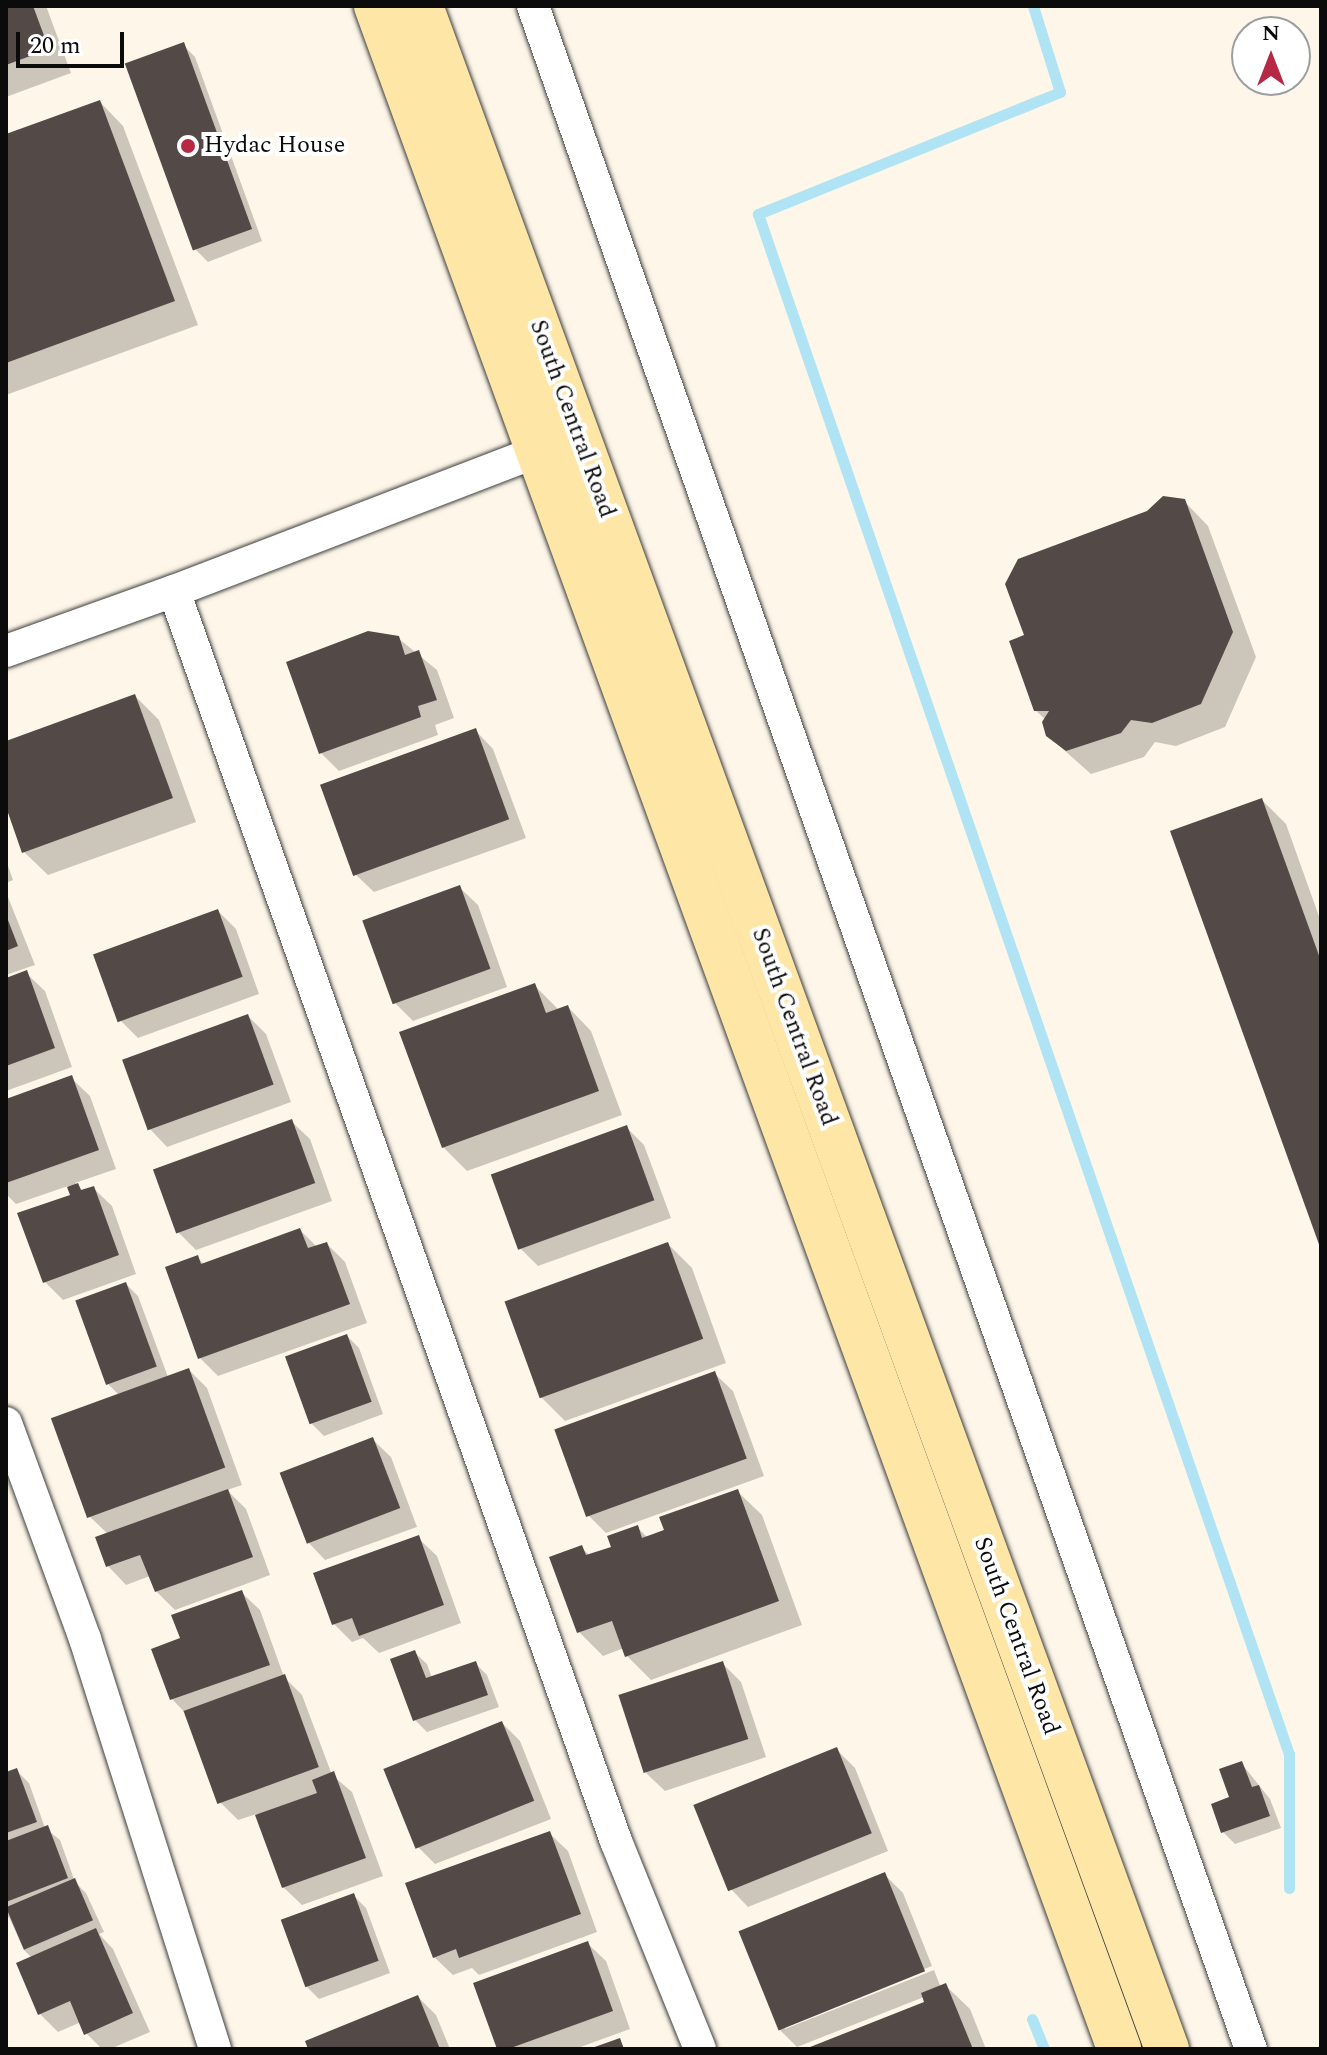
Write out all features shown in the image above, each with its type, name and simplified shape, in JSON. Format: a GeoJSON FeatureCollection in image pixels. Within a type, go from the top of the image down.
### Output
{"type":"FeatureCollection","features":[{"type":"Feature","properties":{"kind":"main road","name":"South Central Road"},"geometry":{"type":"LineString","coordinates":[[376,6],[1119,2049]]}},
{"type":"Feature","properties":{"kind":"main road","name":"South Central Road"},"geometry":{"type":"LineString","coordinates":[[421,6],[1167,2049]]}},
{"type":"Feature","properties":{"kind":"street"},"geometry":{"type":"LineString","coordinates":[[533,6],[1251,2049]]}},
{"type":"Feature","properties":{"kind":"street"},"geometry":{"type":"LineString","coordinates":[[6,651],[174,591],[578,437]]}},
{"type":"Feature","properties":{"kind":"street"},"geometry":{"type":"LineString","coordinates":[[174,591],[616,1841],[700,2049]]}},
{"type":"Feature","properties":{"kind":"street"},"geometry":{"type":"LineString","coordinates":[[6,1423],[85,1639],[215,2049]]}},
{"type":"Feature","properties":{"kind":"building"},"geometry":{"type":"Polygon","coordinates":[[[6,6],[33,6],[49,49],[6,65],[6,6]]]}},
{"type":"Feature","properties":{"kind":"building","name":"Hydac House"},"geometry":{"type":"Polygon","coordinates":[[[184,42],[252,229],[193,251],[125,64],[184,42]]]}},
{"type":"Feature","properties":{"kind":"building"},"geometry":{"type":"Polygon","coordinates":[[[100,100],[175,301],[6,363],[6,134],[100,100]]]}},
{"type":"Feature","properties":{"kind":"building"},"geometry":{"type":"Polygon","coordinates":[[[1163,496],[1185,499],[1233,632],[1201,704],[1152,723],[1131,720],[1121,733],[1066,751],[1046,736],[1042,722],[1049,711],[1034,711],[1009,641],[1024,635],[1005,584],[1018,559],[1147,511],[1163,496]]]}},
{"type":"Feature","properties":{"kind":"building"},"geometry":{"type":"Polygon","coordinates":[[[368,631],[399,636],[405,655],[419,650],[437,700],[418,706],[421,717],[319,754],[286,662],[368,631]]]}},
{"type":"Feature","properties":{"kind":"building"},"geometry":{"type":"Polygon","coordinates":[[[135,694],[173,798],[22,853],[6,807],[6,741],[135,694]]]}},
{"type":"Feature","properties":{"kind":"building"},"geometry":{"type":"Polygon","coordinates":[[[476,728],[509,819],[353,876],[320,785],[476,728]]]}},
{"type":"Feature","properties":{"kind":"building"},"geometry":{"type":"Polygon","coordinates":[[[1262,798],[1321,961],[1321,1250],[1170,831],[1262,798]]]}},
{"type":"Feature","properties":{"kind":"building"},"geometry":{"type":"Polygon","coordinates":[[[460,885],[490,969],[393,1004],[362,921],[460,885]]]}},
{"type":"Feature","properties":{"kind":"building"},"geometry":{"type":"Polygon","coordinates":[[[218,909],[243,977],[118,1022],[93,954],[218,909]]]}},
{"type":"Feature","properties":{"kind":"building"},"geometry":{"type":"Polygon","coordinates":[[[6,915],[18,946],[6,951],[6,915]]]}},
{"type":"Feature","properties":{"kind":"building"},"geometry":{"type":"Polygon","coordinates":[[[27,970],[55,1048],[6,1066],[6,978],[27,970]]]}},
{"type":"Feature","properties":{"kind":"building"},"geometry":{"type":"Polygon","coordinates":[[[535,983],[546,1013],[568,1005],[599,1091],[442,1148],[399,1032],[535,983]]]}},
{"type":"Feature","properties":{"kind":"building"},"geometry":{"type":"Polygon","coordinates":[[[248,1014],[274,1084],[148,1130],[122,1060],[248,1014]]]}},
{"type":"Feature","properties":{"kind":"building"},"geometry":{"type":"Polygon","coordinates":[[[72,1075],[99,1150],[6,1183],[6,1099],[72,1075]]]}},
{"type":"Feature","properties":{"kind":"building"},"geometry":{"type":"Polygon","coordinates":[[[292,1119],[315,1183],[176,1234],[153,1170],[292,1119]]]}},
{"type":"Feature","properties":{"kind":"building"},"geometry":{"type":"Polygon","coordinates":[[[627,1125],[654,1200],[518,1250],[491,1175],[627,1125]]]}},
{"type":"Feature","properties":{"kind":"building"},"geometry":{"type":"Polygon","coordinates":[[[78,1183],[81,1190],[94,1186],[119,1255],[43,1283],[17,1213],[70,1195],[67,1187],[78,1183]]]}},
{"type":"Feature","properties":{"kind":"building"},"geometry":{"type":"Polygon","coordinates":[[[300,1228],[308,1248],[327,1242],[350,1304],[198,1359],[165,1267],[198,1255],[201,1264],[300,1228]]]}},
{"type":"Feature","properties":{"kind":"building"},"geometry":{"type":"Polygon","coordinates":[[[668,1242],[703,1339],[540,1398],[504,1302],[668,1242]]]}},
{"type":"Feature","properties":{"kind":"building"},"geometry":{"type":"Polygon","coordinates":[[[126,1282],[157,1367],[106,1385],[75,1300],[126,1282]]]}},
{"type":"Feature","properties":{"kind":"building"},"geometry":{"type":"Polygon","coordinates":[[[347,1334],[372,1402],[310,1424],[285,1357],[347,1334]]]}},
{"type":"Feature","properties":{"kind":"building"},"geometry":{"type":"Polygon","coordinates":[[[189,1368],[225,1468],[87,1518],[51,1418],[189,1368]]]}},
{"type":"Feature","properties":{"kind":"building"},"geometry":{"type":"Polygon","coordinates":[[[715,1371],[747,1458],[586,1517],[554,1429],[715,1371]]]}},
{"type":"Feature","properties":{"kind":"building"},"geometry":{"type":"Polygon","coordinates":[[[373,1437],[400,1508],[307,1544],[280,1473],[373,1437]]]}},
{"type":"Feature","properties":{"kind":"building"},"geometry":{"type":"Polygon","coordinates":[[[228,1489],[253,1557],[155,1592],[140,1555],[106,1567],[95,1537],[228,1489]]]}},
{"type":"Feature","properties":{"kind":"building"},"geometry":{"type":"Polygon","coordinates":[[[738,1489],[779,1601],[625,1657],[612,1621],[577,1633],[549,1557],[582,1545],[586,1555],[611,1547],[607,1536],[638,1525],[642,1538],[664,1530],[659,1517],[738,1489]]]}},
{"type":"Feature","properties":{"kind":"building"},"geometry":{"type":"Polygon","coordinates":[[[419,1535],[444,1605],[359,1636],[352,1618],[332,1625],[313,1573],[419,1535]]]}},
{"type":"Feature","properties":{"kind":"building"},"geometry":{"type":"Polygon","coordinates":[[[242,1590],[270,1665],[170,1700],[151,1649],[180,1638],[171,1615],[242,1590]]]}},
{"type":"Feature","properties":{"kind":"building"},"geometry":{"type":"Polygon","coordinates":[[[415,1650],[426,1678],[476,1661],[488,1695],[413,1721],[390,1659],[415,1650]]]}},
{"type":"Feature","properties":{"kind":"building"},"geometry":{"type":"Polygon","coordinates":[[[723,1661],[748,1739],[644,1773],[618,1695],[723,1661]]]}},
{"type":"Feature","properties":{"kind":"building"},"geometry":{"type":"Polygon","coordinates":[[[285,1674],[319,1767],[217,1804],[184,1711],[285,1674]]]}},
{"type":"Feature","properties":{"kind":"building"},"geometry":{"type":"Polygon","coordinates":[[[502,1721],[534,1801],[416,1849],[383,1769],[502,1721]]]}},
{"type":"Feature","properties":{"kind":"building"},"geometry":{"type":"Polygon","coordinates":[[[837,1747],[872,1833],[728,1891],[693,1805],[837,1747]]]}},
{"type":"Feature","properties":{"kind":"building"},"geometry":{"type":"Polygon","coordinates":[[[1242,1761],[1252,1787],[1259,1785],[1270,1816],[1221,1833],[1211,1804],[1229,1797],[1219,1769],[1242,1761]]]}},
{"type":"Feature","properties":{"kind":"building"},"geometry":{"type":"Polygon","coordinates":[[[17,1768],[37,1822],[6,1833],[6,1772],[17,1768]]]}},
{"type":"Feature","properties":{"kind":"building"},"geometry":{"type":"Polygon","coordinates":[[[334,1771],[366,1858],[282,1888],[255,1815],[317,1793],[312,1780],[334,1771]]]}},
{"type":"Feature","properties":{"kind":"building"},"geometry":{"type":"Polygon","coordinates":[[[48,1825],[68,1878],[6,1902],[6,1841],[48,1825]]]}},
{"type":"Feature","properties":{"kind":"building"},"geometry":{"type":"Polygon","coordinates":[[[550,1831],[581,1914],[459,1958],[456,1949],[433,1958],[405,1883],[550,1831]]]}},
{"type":"Feature","properties":{"kind":"building"},"geometry":{"type":"Polygon","coordinates":[[[885,1872],[925,1971],[779,2030],[739,1931],[885,1872]]]}},
{"type":"Feature","properties":{"kind":"building"},"geometry":{"type":"Polygon","coordinates":[[[75,1878],[93,1920],[24,1950],[6,1907],[75,1878]]]}},
{"type":"Feature","properties":{"kind":"building"},"geometry":{"type":"Polygon","coordinates":[[[354,1893],[379,1961],[305,1987],[281,1920],[354,1893]]]}},
{"type":"Feature","properties":{"kind":"building"},"geometry":{"type":"Polygon","coordinates":[[[96,1928],[133,2013],[84,2035],[70,2001],[38,2015],[16,1963],[96,1928]]]}},
{"type":"Feature","properties":{"kind":"building"},"geometry":{"type":"Polygon","coordinates":[[[588,1941],[613,2011],[508,2049],[497,2049],[473,1983],[588,1941]]]}},
{"type":"Feature","properties":{"kind":"building"},"geometry":{"type":"Polygon","coordinates":[[[946,1983],[973,2049],[805,2049],[924,2002],[921,1993],[946,1983]]]}},
{"type":"Feature","properties":{"kind":"building"},"geometry":{"type":"Polygon","coordinates":[[[418,1995],[440,2049],[308,2049],[305,2041],[418,1995]]]}},
{"type":"Feature","properties":{"kind":"building"},"geometry":{"type":"Polygon","coordinates":[[[620,2038],[624,2049],[589,2049],[620,2038]]]}},
{"type":"Feature","properties":{"kind":"waterway"},"geometry":{"type":"LineString","coordinates":[[1033,6],[1060,92],[758,214],[1289,1754],[1289,1888]]}},
{"type":"Feature","properties":{"kind":"waterway"},"geometry":{"type":"LineString","coordinates":[[1032,2019],[1044,2049]]}},
{"type":"Feature","properties":{"kind":"place","name":"Hydac House"},"geometry":{"type":"Point","coordinates":[188,146]}}]}
